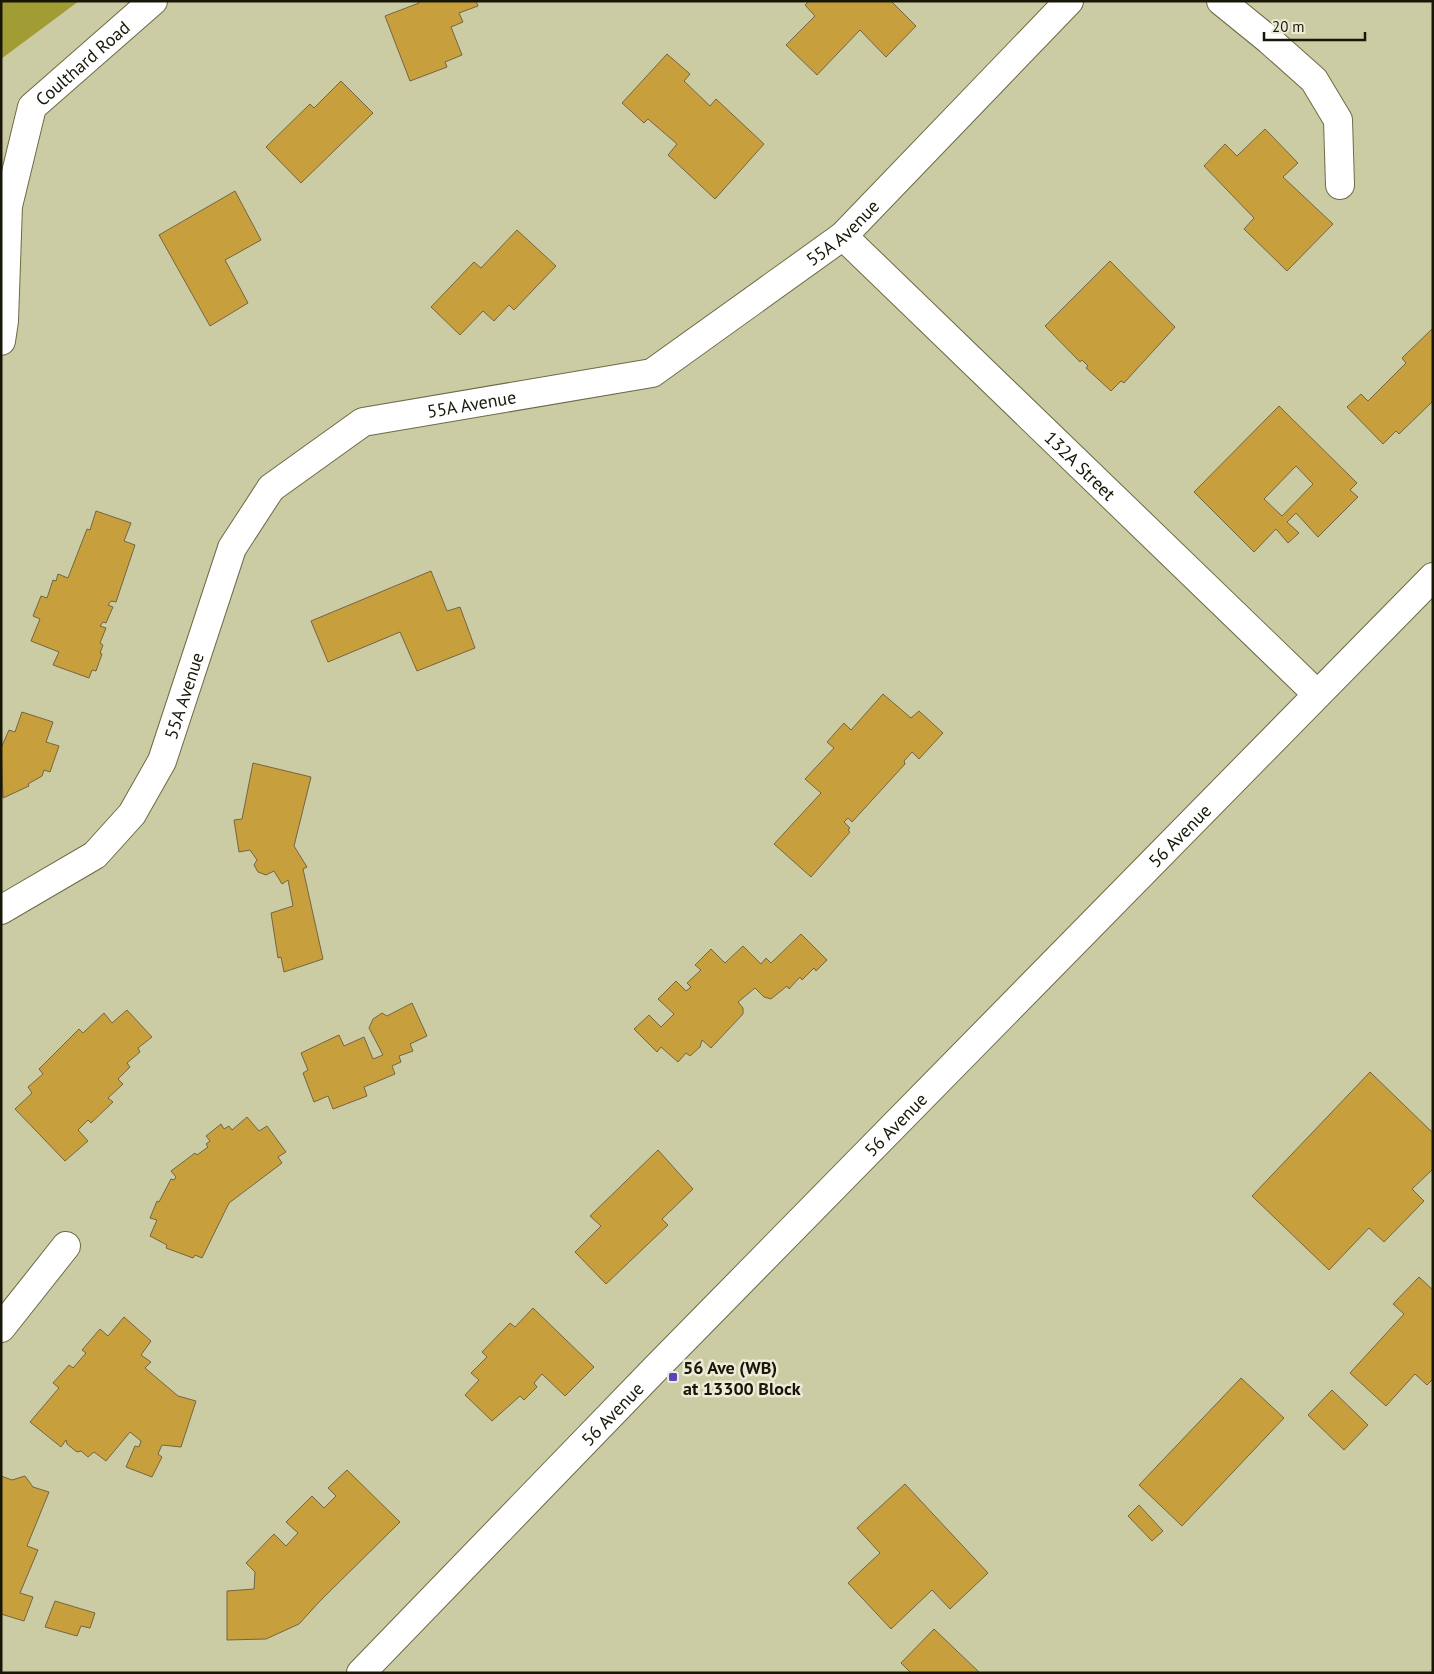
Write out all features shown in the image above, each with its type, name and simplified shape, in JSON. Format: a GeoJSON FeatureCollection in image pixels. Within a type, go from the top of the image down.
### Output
{"type":"FeatureCollection","features":[{"type":"Feature","properties":{"kind":"street","name":"Coulthard Road"},"geometry":{"type":"LineString","coordinates":[[1,341],[4,321],[8,206],[32,108],[153,1]]}},
{"type":"Feature","properties":{"kind":"street","name":"55A Avenue"},"geometry":{"type":"LineString","coordinates":[[1,910],[95,855],[132,814],[162,761],[232,548],[271,488],[362,422],[652,373],[843,236],[1069,1]]}},
{"type":"Feature","properties":{"kind":"street"},"geometry":{"type":"LineString","coordinates":[[1221,1],[1270,40],[1314,80],[1338,120],[1340,185]]}},
{"type":"Feature","properties":{"kind":"street","name":"132A Street"},"geometry":{"type":"LineString","coordinates":[[843,236],[1317,694]]}},
{"type":"Feature","properties":{"kind":"street","name":"56 Avenue"},"geometry":{"type":"LineString","coordinates":[[361,1673],[1433,577]]}},
{"type":"Feature","properties":{"kind":"street"},"geometry":{"type":"LineString","coordinates":[[1,1328],[66,1246]]}},
{"type":"Feature","properties":{"kind":"shaded area"},"geometry":{"type":"Polygon","coordinates":[[[1,1],[79,1],[1,59],[1,1]]]}},
{"type":"Feature","properties":{"kind":"building"},"geometry":{"type":"Polygon","coordinates":[[[418,1],[476,1],[478,6],[459,13],[463,22],[451,27],[462,55],[445,62],[447,67],[410,81],[385,16],[419,3],[418,1]]]}},
{"type":"Feature","properties":{"kind":"building"},"geometry":{"type":"Polygon","coordinates":[[[809,1],[891,1],[916,26],[886,57],[860,30],[817,75],[786,45],[815,16],[805,5],[809,1]]]}},
{"type":"Feature","properties":{"kind":"building"},"geometry":{"type":"Polygon","coordinates":[[[667,54],[690,74],[684,81],[710,106],[716,99],[764,144],[715,199],[668,155],[677,144],[648,119],[644,123],[622,103],[667,54]]]}},
{"type":"Feature","properties":{"kind":"building"},"geometry":{"type":"Polygon","coordinates":[[[341,81],[373,113],[301,183],[266,147],[310,104],[314,108],[341,81]]]}},
{"type":"Feature","properties":{"kind":"building"},"geometry":{"type":"Polygon","coordinates":[[[1265,129],[1298,163],[1283,177],[1333,224],[1287,271],[1244,229],[1254,218],[1204,166],[1225,144],[1237,156],[1265,129]]]}},
{"type":"Feature","properties":{"kind":"building"},"geometry":{"type":"Polygon","coordinates":[[[235,191],[261,240],[225,260],[248,303],[210,326],[159,235],[235,191]]]}},
{"type":"Feature","properties":{"kind":"building"},"geometry":{"type":"Polygon","coordinates":[[[517,230],[556,266],[514,310],[509,305],[494,321],[483,311],[460,335],[431,307],[474,262],[481,268],[517,230]]]}},
{"type":"Feature","properties":{"kind":"building"},"geometry":{"type":"Polygon","coordinates":[[[1110,261],[1175,327],[1124,383],[1121,381],[1111,391],[1086,368],[1088,366],[1082,360],[1080,362],[1045,326],[1110,261]]]}},
{"type":"Feature","properties":{"kind":"building"},"geometry":{"type":"Polygon","coordinates":[[[1433,328],[1433,401],[1399,434],[1396,431],[1383,444],[1347,407],[1361,394],[1368,401],[1406,363],[1402,358],[1433,328]]]}},
{"type":"Feature","properties":{"kind":"building"},"geometry":{"type":"Polygon","coordinates":[[[1279,406],[1357,483],[1350,490],[1358,497],[1318,537],[1296,513],[1287,522],[1299,533],[1288,543],[1276,529],[1254,552],[1194,492],[1279,406]],[[1296,466],[1264,499],[1282,516],[1313,484],[1296,466]]]}},
{"type":"Feature","properties":{"kind":"building"},"geometry":{"type":"Polygon","coordinates":[[[96,511],[131,523],[124,541],[135,545],[116,602],[111,601],[108,605],[113,607],[106,623],[103,622],[100,626],[106,628],[100,643],[103,645],[100,653],[102,654],[96,671],[92,670],[89,678],[53,665],[59,652],[31,641],[40,619],[33,616],[41,596],[47,598],[53,580],[56,581],[58,574],[68,578],[87,529],[90,530],[96,511]]]}},
{"type":"Feature","properties":{"kind":"building"},"geometry":{"type":"Polygon","coordinates":[[[431,571],[447,611],[460,607],[475,648],[417,671],[400,632],[328,662],[311,621],[431,571]]]}},
{"type":"Feature","properties":{"kind":"building"},"geometry":{"type":"Polygon","coordinates":[[[883,694],[911,718],[919,711],[943,733],[919,759],[912,752],[904,761],[905,764],[852,822],[848,818],[844,822],[850,828],[848,830],[850,832],[811,877],[774,844],[821,793],[805,779],[834,748],[827,742],[844,723],[851,730],[883,694]]]}},
{"type":"Feature","properties":{"kind":"building"},"geometry":{"type":"Polygon","coordinates":[[[22,712],[53,722],[46,742],[59,746],[50,772],[44,770],[42,776],[28,784],[29,786],[3,798],[1,748],[9,730],[15,732],[22,712]]]}},
{"type":"Feature","properties":{"kind":"building"},"geometry":{"type":"Polygon","coordinates":[[[253,763],[311,777],[294,846],[307,867],[303,869],[323,959],[284,972],[281,957],[278,958],[271,913],[293,906],[288,880],[282,884],[274,871],[266,875],[258,872],[254,865],[257,860],[250,850],[239,852],[234,820],[242,819],[253,763]]]}},
{"type":"Feature","properties":{"kind":"building"},"geometry":{"type":"Polygon","coordinates":[[[801,934],[827,960],[816,971],[814,968],[802,980],[800,977],[789,989],[787,986],[771,999],[764,997],[755,988],[738,1002],[743,1008],[743,1014],[711,1048],[702,1040],[700,1047],[690,1056],[686,1053],[678,1062],[661,1047],[657,1052],[634,1029],[649,1015],[661,1027],[674,1014],[658,999],[676,981],[686,991],[691,987],[687,983],[701,970],[695,965],[711,949],[725,963],[743,946],[761,964],[766,958],[771,963],[801,934]]]}},
{"type":"Feature","properties":{"kind":"building"},"geometry":{"type":"Polygon","coordinates":[[[412,1003],[427,1036],[410,1044],[413,1051],[399,1056],[401,1062],[392,1066],[395,1074],[364,1087],[367,1096],[333,1109],[328,1096],[314,1102],[303,1073],[308,1070],[301,1053],[339,1035],[344,1046],[364,1037],[373,1059],[383,1055],[369,1028],[373,1019],[382,1013],[387,1016],[412,1003]]]}},
{"type":"Feature","properties":{"kind":"building"},"geometry":{"type":"Polygon","coordinates":[[[127,1010],[152,1037],[138,1048],[140,1052],[127,1063],[130,1067],[118,1079],[123,1084],[108,1098],[113,1102],[91,1123],[88,1120],[78,1130],[88,1141],[65,1161],[15,1109],[32,1093],[28,1087],[43,1074],[39,1069],[79,1029],[83,1033],[104,1013],[112,1023],[127,1010]]]}},
{"type":"Feature","properties":{"kind":"building"},"geometry":{"type":"Polygon","coordinates":[[[1370,1072],[1433,1133],[1433,1169],[1412,1189],[1424,1201],[1384,1242],[1369,1228],[1329,1270],[1252,1196],[1370,1072]]]}},
{"type":"Feature","properties":{"kind":"building"},"geometry":{"type":"Polygon","coordinates":[[[247,1117],[259,1131],[267,1126],[286,1152],[278,1157],[282,1163],[229,1203],[202,1258],[195,1255],[193,1258],[166,1248],[167,1245],[150,1236],[157,1220],[150,1218],[157,1201],[159,1202],[171,1179],[174,1180],[176,1177],[171,1171],[195,1153],[197,1155],[208,1147],[206,1144],[210,1141],[206,1136],[221,1124],[224,1129],[229,1126],[232,1130],[247,1117]]]}},
{"type":"Feature","properties":{"kind":"building"},"geometry":{"type":"Polygon","coordinates":[[[658,1150],[693,1189],[662,1219],[668,1225],[606,1284],[575,1252],[601,1226],[590,1216],[658,1150]]]}},
{"type":"Feature","properties":{"kind":"building"},"geometry":{"type":"Polygon","coordinates":[[[1419,1277],[1433,1290],[1433,1379],[1427,1385],[1415,1374],[1386,1406],[1350,1373],[1404,1314],[1393,1304],[1419,1277]]]}},
{"type":"Feature","properties":{"kind":"building"},"geometry":{"type":"Polygon","coordinates":[[[533,1308],[594,1367],[565,1396],[542,1374],[534,1383],[537,1387],[524,1400],[520,1396],[492,1421],[465,1395],[479,1380],[471,1373],[487,1357],[482,1352],[510,1323],[515,1327],[533,1308]]]}},
{"type":"Feature","properties":{"kind":"building"},"geometry":{"type":"Polygon","coordinates":[[[124,1317],[151,1341],[141,1355],[151,1362],[145,1368],[178,1396],[196,1401],[181,1447],[162,1445],[158,1454],[162,1457],[152,1477],[126,1467],[135,1446],[139,1447],[141,1441],[130,1432],[106,1461],[94,1452],[88,1457],[81,1451],[77,1452],[67,1444],[66,1440],[61,1447],[30,1422],[59,1388],[53,1383],[69,1365],[73,1368],[86,1353],[82,1350],[100,1329],[108,1336],[124,1317]]]}},
{"type":"Feature","properties":{"kind":"building"},"geometry":{"type":"Polygon","coordinates":[[[1241,1378],[1284,1418],[1182,1526],[1139,1485],[1241,1378]]]}},
{"type":"Feature","properties":{"kind":"building"},"geometry":{"type":"Polygon","coordinates":[[[1332,1390],[1368,1425],[1344,1450],[1308,1415],[1332,1390]]]}},
{"type":"Feature","properties":{"kind":"building"},"geometry":{"type":"Polygon","coordinates":[[[347,1470],[400,1522],[299,1624],[266,1639],[227,1640],[227,1591],[254,1589],[255,1572],[246,1563],[274,1534],[286,1546],[298,1533],[286,1522],[312,1496],[324,1508],[336,1496],[328,1488],[347,1470]]]}},
{"type":"Feature","properties":{"kind":"building"},"geometry":{"type":"Polygon","coordinates":[[[1,1476],[12,1480],[25,1476],[33,1487],[49,1492],[27,1546],[38,1550],[20,1593],[33,1597],[24,1621],[1,1614],[1,1476]]]}},
{"type":"Feature","properties":{"kind":"building"},"geometry":{"type":"Polygon","coordinates":[[[905,1484],[988,1573],[950,1609],[932,1590],[891,1629],[848,1583],[880,1553],[857,1528],[905,1484]]]}},
{"type":"Feature","properties":{"kind":"building"},"geometry":{"type":"Polygon","coordinates":[[[1139,1505],[1163,1531],[1152,1541],[1128,1516],[1139,1505]]]}},
{"type":"Feature","properties":{"kind":"building"},"geometry":{"type":"Polygon","coordinates":[[[55,1601],[95,1613],[90,1628],[81,1626],[77,1636],[45,1627],[55,1601]]]}},
{"type":"Feature","properties":{"kind":"building"},"geometry":{"type":"Polygon","coordinates":[[[934,1629],[980,1673],[911,1673],[901,1663],[934,1629]]]}},
{"type":"Feature","properties":{"kind":"place","name":"56 Ave (WB) at 13300 Block"},"geometry":{"type":"Point","coordinates":[673,1377]}}]}
